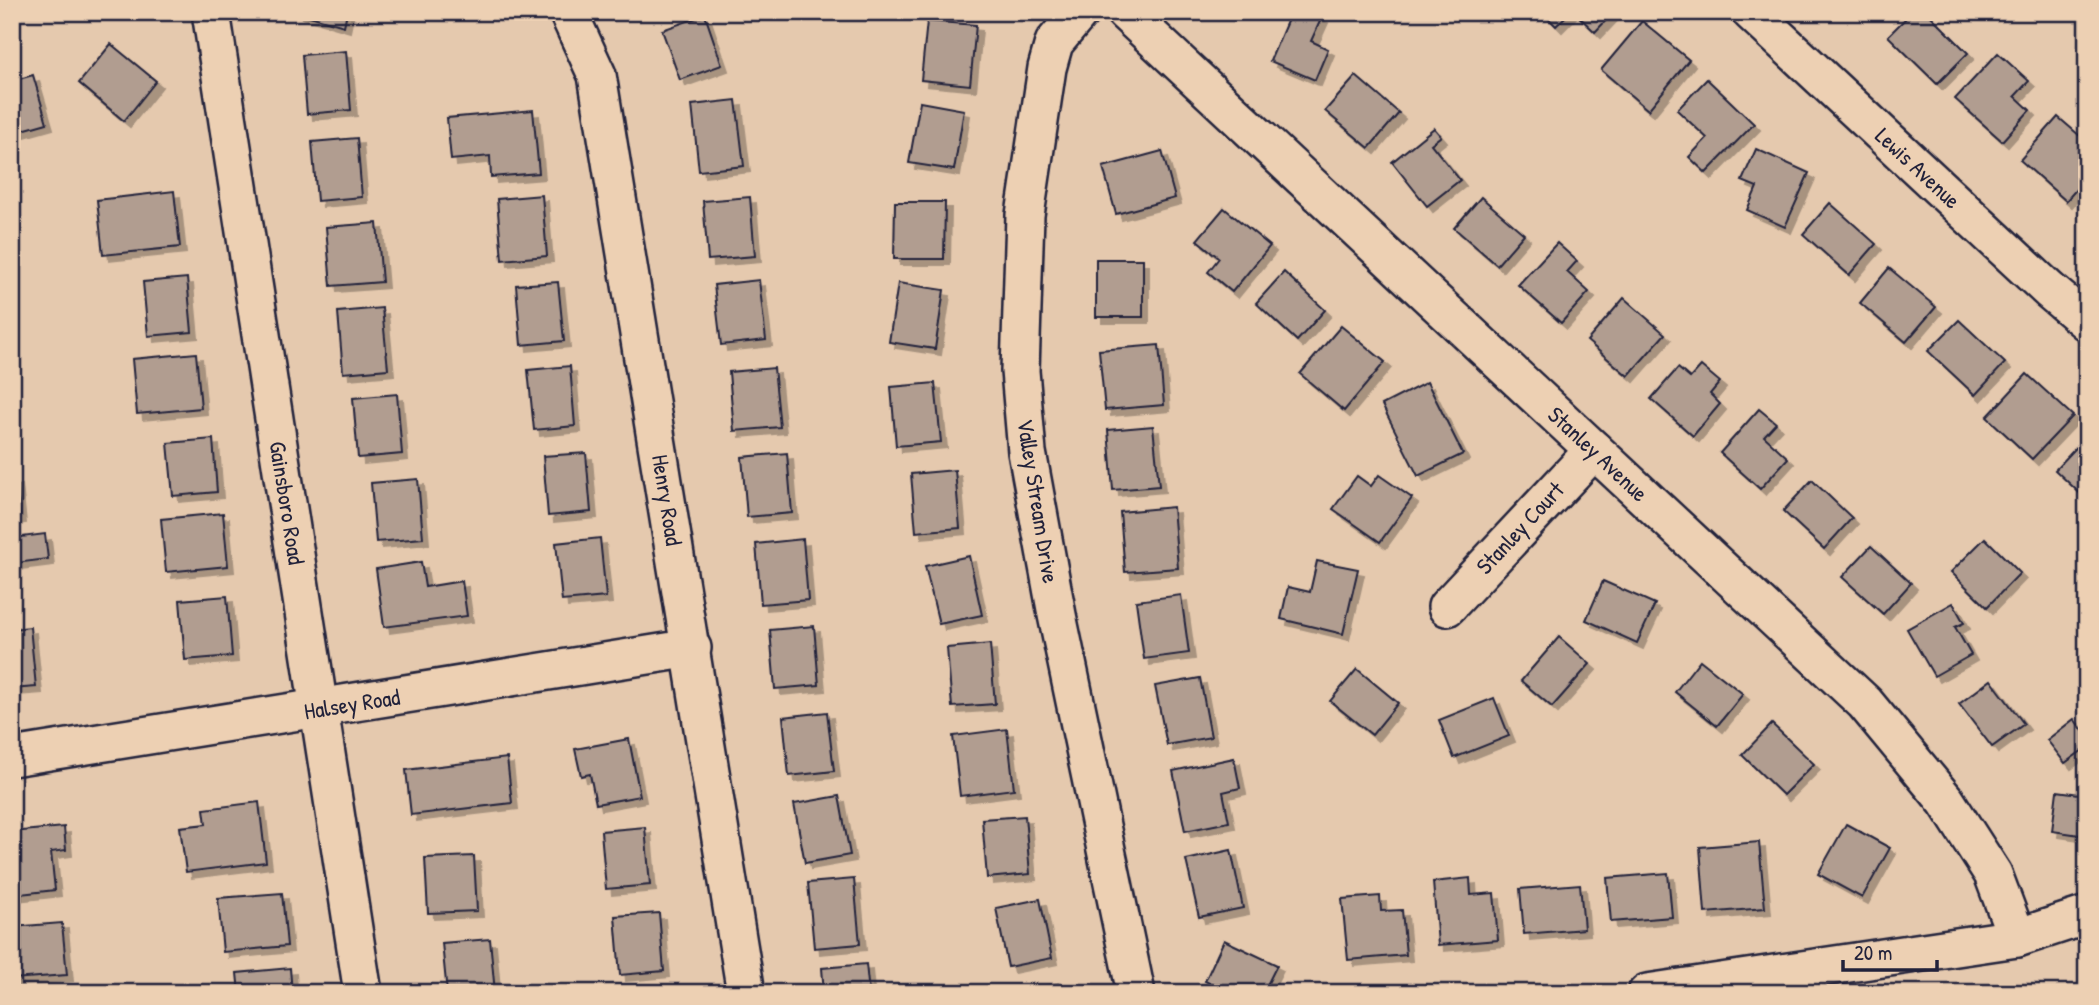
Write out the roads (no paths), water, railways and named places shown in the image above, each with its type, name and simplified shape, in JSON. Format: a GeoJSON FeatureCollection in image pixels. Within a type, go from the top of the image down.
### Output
{"type":"FeatureCollection","features":[{"type":"Feature","properties":{"kind":"street","name":"Gainsboro Road"},"geometry":{"type":"LineString","coordinates":[[211,12],[363,993]]}},
{"type":"Feature","properties":{"kind":"street","name":"Henry Road"},"geometry":{"type":"LineString","coordinates":[[568,12],[597,75],[746,993]]}},
{"type":"Feature","properties":{"kind":"street","name":"Valley Stream Drive"},"geometry":{"type":"LineString","coordinates":[[1080,12],[1054,43],[1047,68],[1025,215],[1020,371],[1027,452],[1052,587],[1136,993]]}},
{"type":"Feature","properties":{"kind":"street","name":"Stanley Avenue"},"geometry":{"type":"LineString","coordinates":[[1125,12],[1865,703],[1946,801],[1980,853],[1993,874],[2017,938]]}},
{"type":"Feature","properties":{"kind":"street","name":"Lewis Avenue"},"geometry":{"type":"LineString","coordinates":[[1751,12],[2049,290],[2087,322]]}},
{"type":"Feature","properties":{"kind":"street","name":"Stanley Court"},"geometry":{"type":"LineString","coordinates":[[1447,607],[1594,450]]}},
{"type":"Feature","properties":{"kind":"street","name":"Halsey Road"},"geometry":{"type":"LineString","coordinates":[[12,757],[692,648]]}},
{"type":"Feature","properties":{"kind":"street"},"geometry":{"type":"LineString","coordinates":[[1647,993],[2017,938],[2087,915]]}}]}
